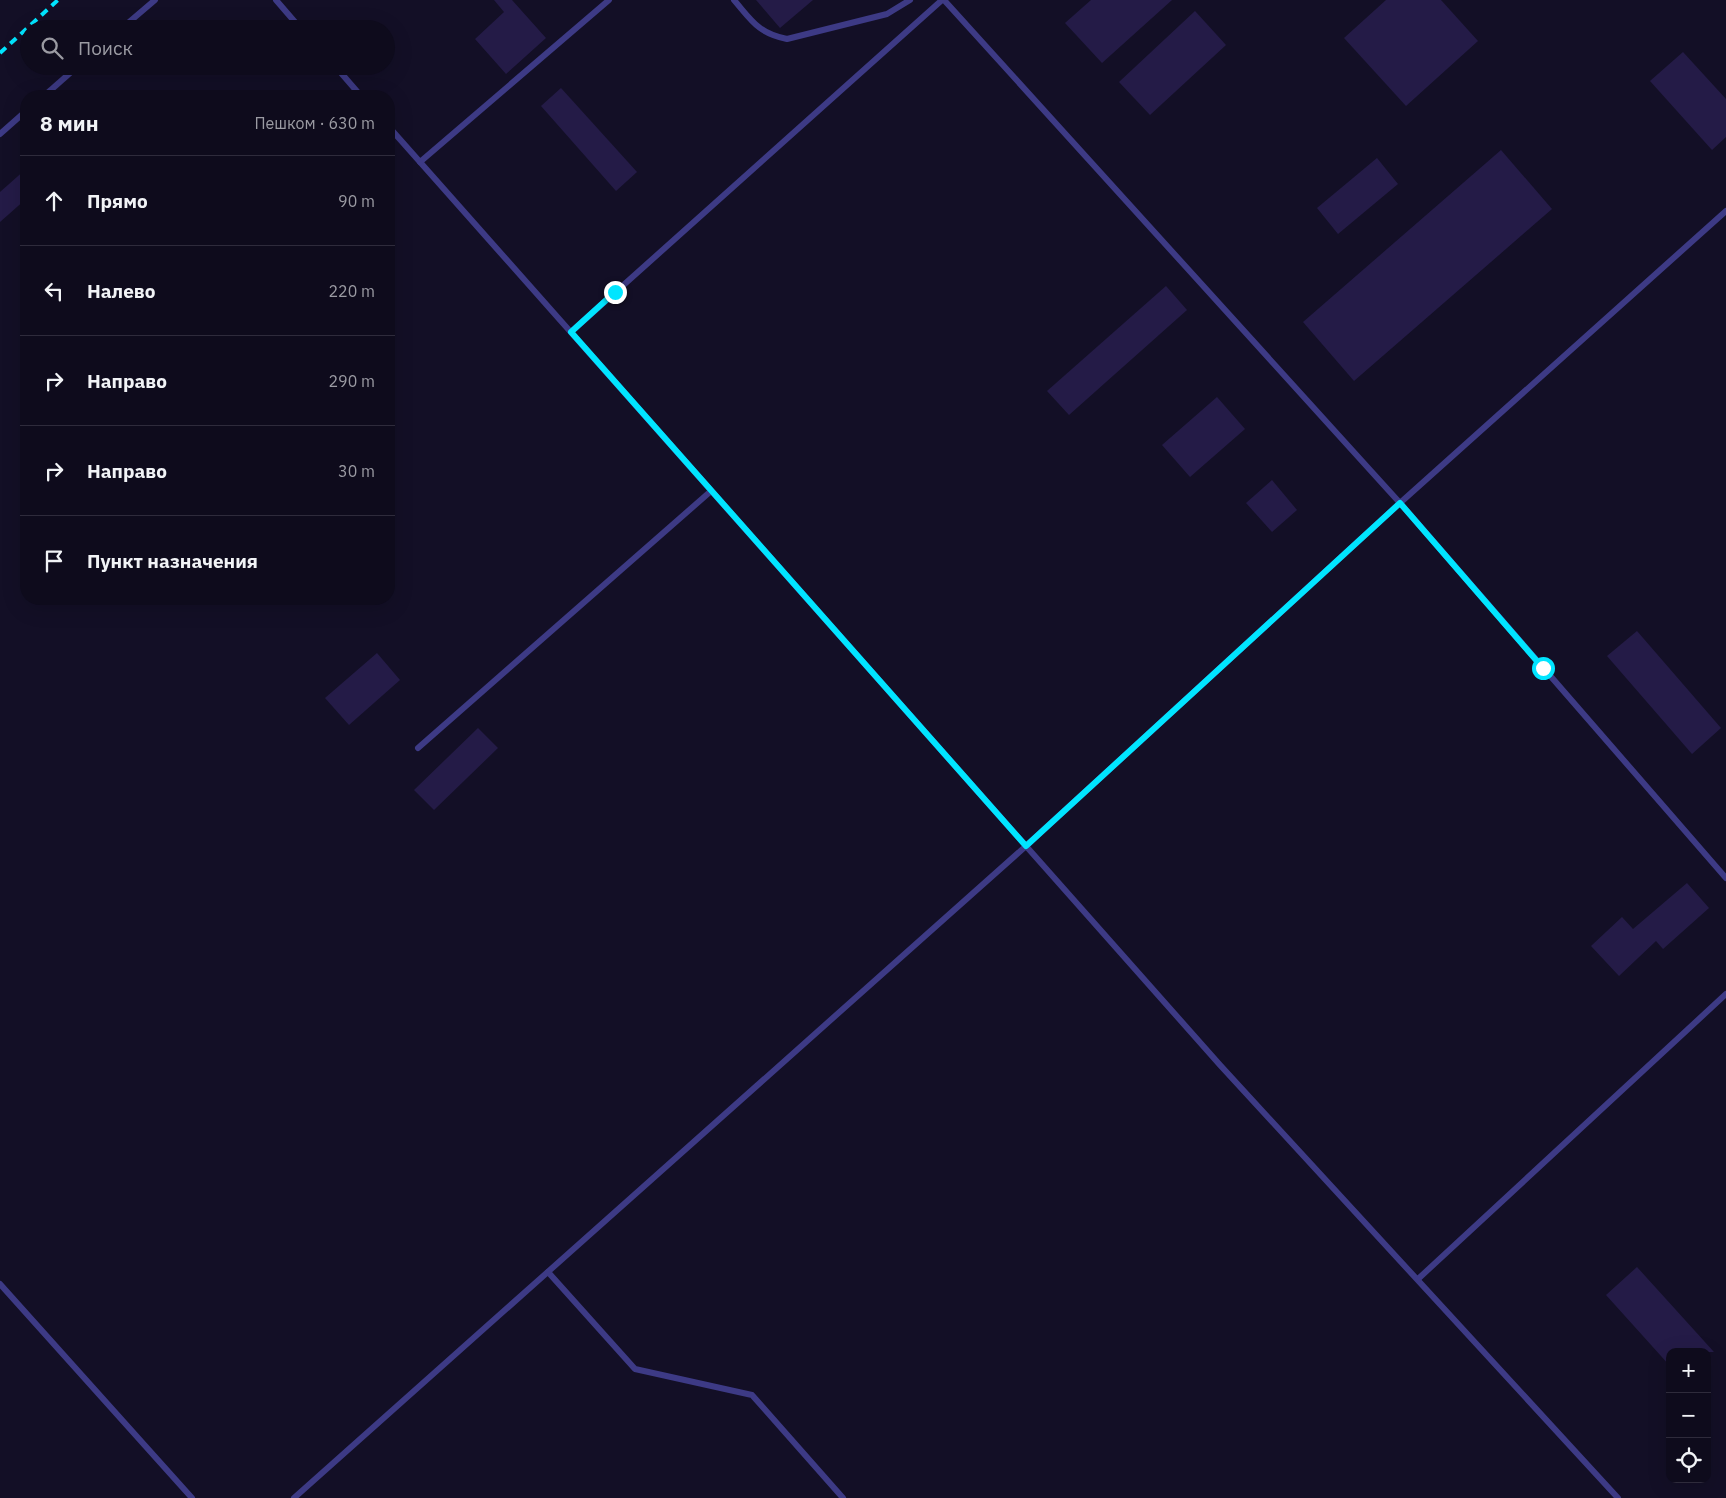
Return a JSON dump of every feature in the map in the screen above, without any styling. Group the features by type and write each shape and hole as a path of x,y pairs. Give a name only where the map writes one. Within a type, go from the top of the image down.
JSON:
{"lane":[{"path":"132,20 155,0"},
{"path":"276,0 294,20"},
{"path":"420,162 609,0"},
{"path":"734,0 756,27 772,36 788,39 887,14 910,0"},
{"path":"571,332 943,0 1400,503 1726,878"},
{"path":"51,90 68,75"},
{"path":"343,75 356,90"},
{"path":"0,134 20,116"},
{"path":"395,134 1220,1065 1618,1498"},
{"path":"294,1498 1026,846 1400,503 1726,211"},
{"path":"418,748 712,491"},
{"path":"1418,1279 1726,994"},
{"path":"548,1272 635,1369 752,1395 843,1498"},
{"path":"0,1284 192,1498"}],"building":[{"path":"494,0 512,0 546,38 506,74 475,39 504,12"},
{"path":"756,0 813,0 780,28"},
{"path":"1091,0 1172,0 1102,63 1065,23"},
{"path":"1386,0 1441,0 1478,41 1406,106 1344,38"},
{"path":"1195,11 1226,45 1150,115 1119,82"},
{"path":"1683,52 1726,99 1726,137 1712,150 1650,81"},
{"path":"561,88 637,172 616,191 541,106"},
{"path":"1501,150 1552,209 1354,381 1303,322"},
{"path":"1377,158 1398,184 1338,234 1317,208"},
{"path":"20,174 20,204 0,222 0,192"},
{"path":"1166,286 1187,310 1069,415 1047,391"},
{"path":"1217,397 1245,429 1190,477 1162,445"},
{"path":"1272,480 1297,510 1272,532 1246,503"},
{"path":"1637,631 1721,728 1692,754 1607,656"},
{"path":"377,653 400,680 349,725 325,698"},
{"path":"478,728 498,748 434,810 414,790"},
{"path":"1687,883 1709,908 1663,949 1656,941 1619,976 1591,946 1622,917 1633,929"},
{"path":"1637,1267 1710,1348 1666,1348 1666,1362 1606,1295"}],"railway":[{"path":"36,20 58,0"},
{"path":"0,53 20,35"}],"route":[{"path":"615,292 571,332 1026,846 1400,503 1543,668"}]}
